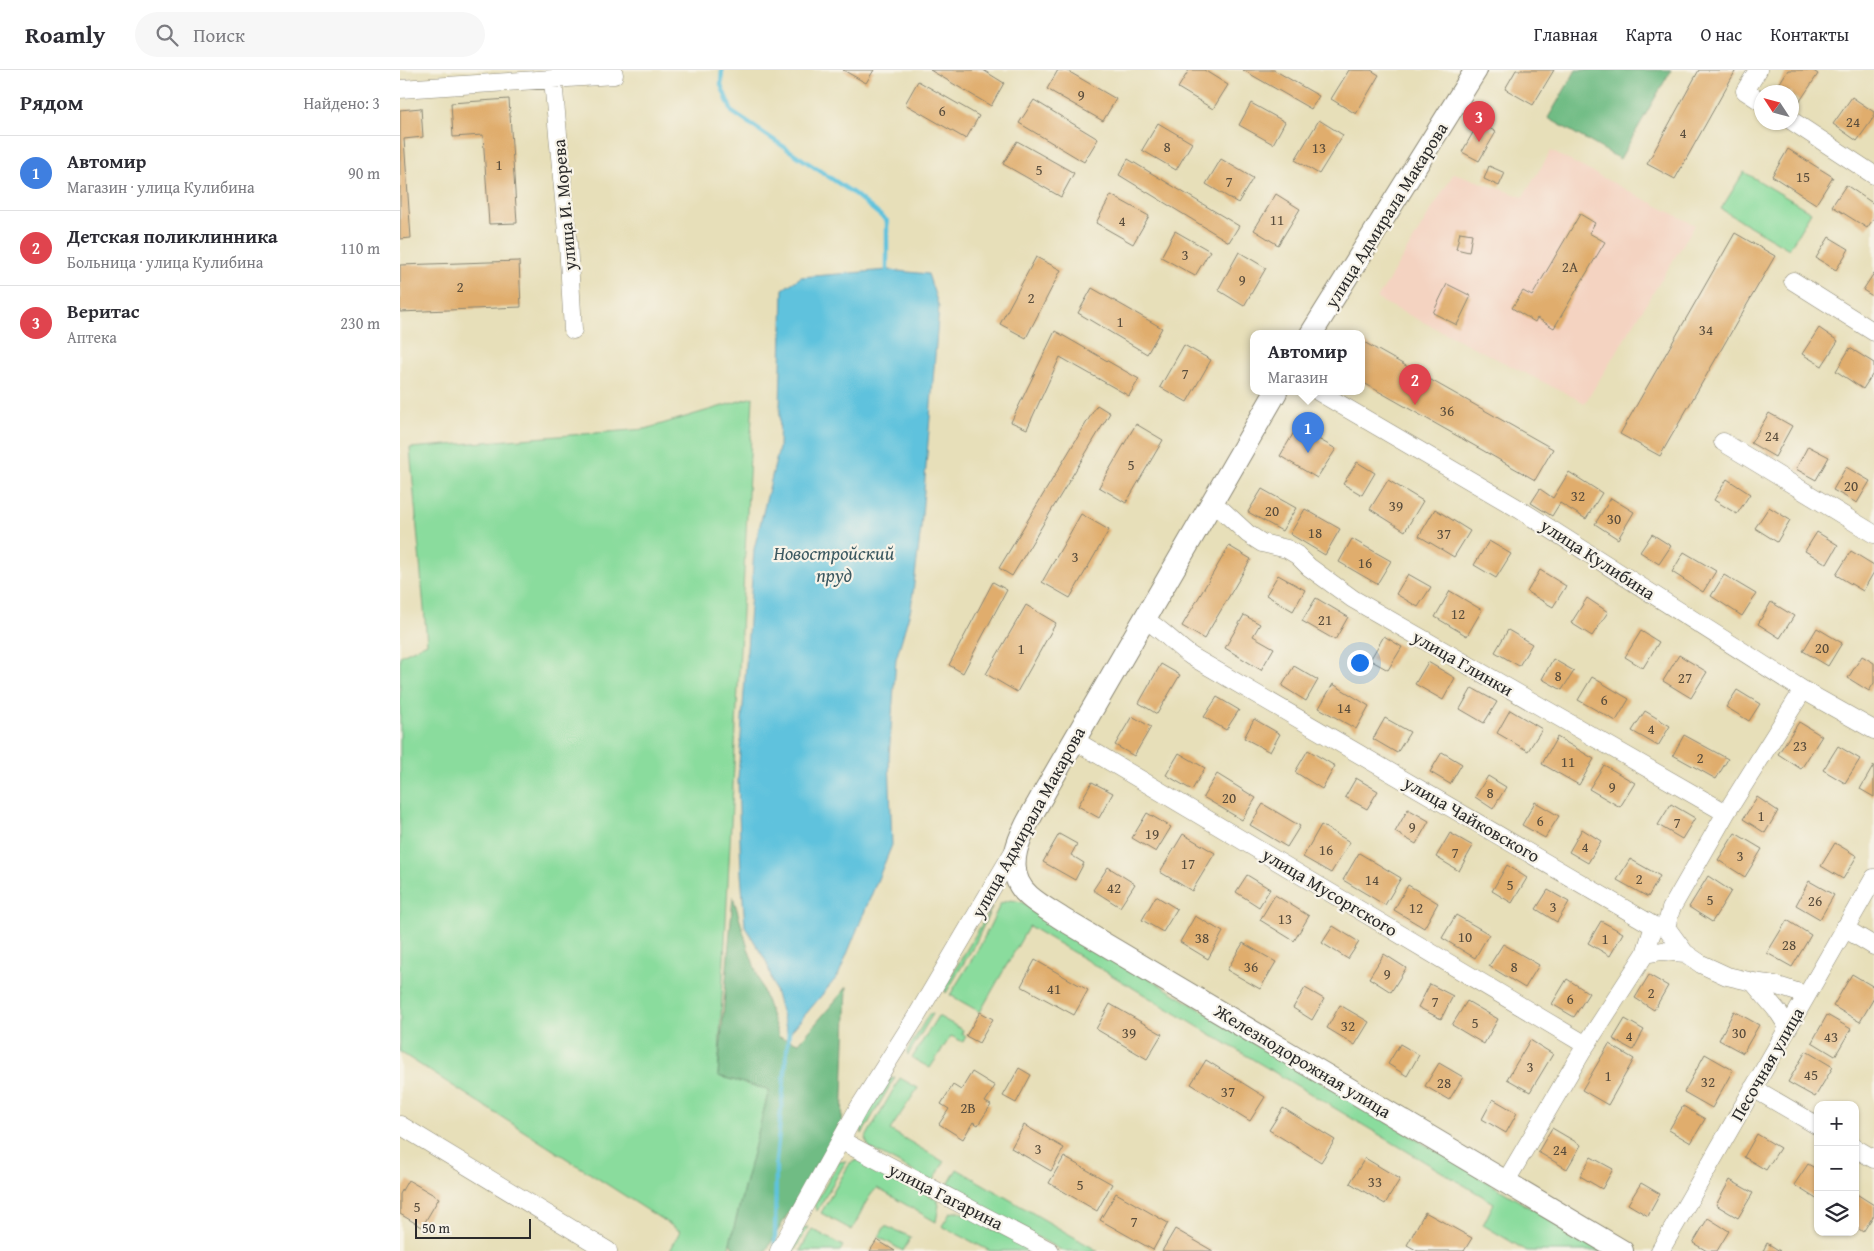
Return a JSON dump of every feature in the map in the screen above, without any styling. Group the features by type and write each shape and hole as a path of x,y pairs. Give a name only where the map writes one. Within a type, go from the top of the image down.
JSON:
{"street":[{"name":"улица Адмирала Макарова","path":"1314,330 1476,70"},
{"path":"1754,97 1745,91 1758,70"},
{"path":"400,89 553,80 614,72"},
{"name":"улица И. Морева","path":"553,80 568,243 573,330"},
{"path":"1799,126 1874,175"},
{"path":"1793,281 1874,332"},
{"name":"улица Адмирала Макарова","path":"779,1251 842,1141 858,1109 916,1017 1015,849 1074,740 1210,502 1274,395"},
{"name":"улица Кулибина","path":"1324,395 1519,509 1803,690 1874,730"},
{"path":"1723,442 1874,534"},
{"name":"улица Глинки","path":"1210,502 1224,510 1248,534 1262,543 1287,549 1297,555 1309,567 1353,599 1726,813"},
{"name":"улица Чайковского","path":"1144,619 1156,626 1173,644 1191,656 1660,926 1685,953 1701,964 1727,976 1775,985 1806,994"},
{"path":"1506,1181 1586,1045 1645,954 1726,813 1803,690"},
{"name":"улица Мусоргского","path":"1074,740 1586,1045"},
{"name":"Железнодорожная улица","path":"1015,849 1014,872 1027,894 1064,920 1622,1251"},
{"name":"Песочная улица","path":"1660,1251 1874,878"},
{"path":"1844,928 1874,946"},
{"path":"1645,954 1662,951 1685,953"},
{"path":"1753,982 1788,1027"},
{"path":"1753,1088 1814,1124"},
{"path":"400,1125 608,1251"},
{"name":"улица Гагарина","path":"842,1141 1050,1251"},
{"path":"1859,1151 1874,1160"}],"shaded area":[{"path":"1551,151 1695,225 1585,403 1377,299 1454,173 1523,197"}],"green space":[{"path":"1576,70 1671,70 1620,159 1548,118"},
{"path":"1744,172 1811,212 1789,249 1721,209"},
{"path":"753,397 718,1076 769,1090 728,1251 670,1251 680,1231 400,1052 400,656 427,643 410,448 645,429"},
{"path":"733,896 748,948 779,1037 799,1043 847,987 842,1122 766,1251 735,1251 730,1243 769,1090 718,1076"},
{"path":"1011,900 1022,902 1602,1251 1527,1251 1483,1225 1494,1203 1029,926 980,1012 950,995 980,946 1001,903"},
{"path":"992,907 975,944 946,993 944,988"},
{"path":"929,1014 933,1014 908,1055 907,1051"},
{"path":"938,1016 963,1030 962,1033 966,1036 963,1042 951,1036 930,1068 912,1058"},
{"path":"895,1077 862,1134 861,1122 866,1107 885,1082"},
{"path":"900,1078 918,1088 890,1130 944,1162 933,1182 870,1148 865,1139"},
{"path":"861,1159 937,1200 939,1205 936,1222 877,1188 866,1202 852,1230 821,1213 850,1163"},
{"path":"846,1161 817,1211 814,1206 839,1162"},
{"path":"957,1169 1098,1251 1063,1251 946,1188"},
{"path":"958,1211 1035,1251 990,1251 942,1226 950,1213"},
{"path":"885,1226 911,1237 903,1251 879,1237"},
{"path":"808,1227 794,1251 788,1251 802,1228"},
{"path":"812,1229 843,1246 840,1251 800,1251"}],"water":[{"name":"Новостройский пруд","path":"888,270 928,274 939,307 921,528 911,608 896,659 889,757 892,845 838,976 788,1035 767,963 745,926 738,779 754,549 779,448 783,289 801,277"}],"building":[{"path":"843,70 874,70 866,83"},
{"path":"930,70 983,70 1004,83 991,106"},
{"path":"1058,70 1066,70 1116,99 1103,121 1047,89"},
{"path":"1189,70 1204,70 1228,85 1213,109 1178,88"},
{"path":"1243,70 1274,70 1319,96 1311,109"},
{"path":"1349,70 1371,70 1379,75 1356,114 1331,99"},
{"path":"1516,70 1554,70 1533,105 1505,89"},
{"path":"1699,70 1736,70 1675,179 1647,164"},
{"path":"1788,70 1812,70 1818,74 1800,101 1799,85 1778,85"},
{"path":"918,81 979,116 966,139 905,104"},
{"path":"1852,97 1874,112 1874,117 1857,141 1833,124"},
{"path":"509,99 517,223 489,224 483,135 453,137 451,103"},
{"path":"1034,100 1098,139 1084,162 1019,123"},
{"path":"1251,103 1285,122 1273,144 1239,125"},
{"path":"421,108 423,137 404,139 411,238 400,239 400,110"},
{"path":"1319,120 1343,135 1319,174 1295,160"},
{"path":"1479,122 1496,132 1479,161 1462,152"},
{"path":"1158,123 1192,143 1176,170 1142,150"},
{"path":"1017,141 1074,173 1061,197 1003,164"},
{"path":"1788,149 1833,177 1816,204 1772,176"},
{"path":"1128,159 1239,226 1229,242 1119,175"},
{"path":"1221,159 1253,178 1238,203 1206,184"},
{"path":"1489,166 1505,173 1499,186 1484,179"},
{"path":"1846,185 1874,204 1874,218 1867,228 1832,206"},
{"path":"1276,194 1300,209 1278,245 1254,230"},
{"path":"1111,195 1149,216 1133,244 1096,223"},
{"path":"1580,214 1595,223 1589,233 1605,242 1554,328 1537,318 1535,322 1512,308 1523,291 1532,296"},
{"path":"1175,231 1210,251 1195,276 1161,257"},
{"path":"1460,232 1472,234 1469,252 1456,249"},
{"path":"1735,233 1775,256 1660,456 1620,434"},
{"path":"1829,237 1849,249 1836,270 1816,258"},
{"path":"1239,252 1266,268 1244,306 1218,290"},
{"path":"1036,257 1061,270 1026,338 1000,324"},
{"path":"519,261 521,307 400,312 400,265"},
{"path":"1874,273 1874,297 1863,290"},
{"path":"1447,284 1471,296 1457,325 1433,313"},
{"path":"1092,288 1162,328 1147,354 1078,313"},
{"path":"1819,328 1838,341 1822,366 1802,354"},
{"path":"1055,331 1139,379 1129,396 1060,357 1027,429 1011,422"},
{"path":"1365,343 1553,449 1535,480 1365,384"},
{"path":"1184,345 1211,360 1187,402 1160,387"},
{"path":"1850,348 1874,363 1874,372 1863,389 1836,371"},
{"path":"1097,405 1110,413 1012,576 999,568"},
{"path":"1769,413 1792,426 1775,457 1751,443"},
{"path":"1136,424 1163,440 1126,503 1099,487"},
{"path":"1297,427 1336,449 1317,478 1280,456"},
{"path":"1808,446 1829,457 1816,480 1796,469"},
{"path":"1357,462 1375,473 1362,495 1343,484"},
{"path":"1846,467 1870,481 1857,503 1833,490"},
{"path":"1569,472 1602,493 1586,519 1560,503 1552,516 1531,503 1540,489 1553,498"},
{"path":"1727,479 1750,494 1737,514 1714,500"},
{"path":"1388,480 1423,501 1405,531 1370,509"},
{"path":"1262,489 1296,508 1282,531 1248,512"},
{"path":"1611,498 1634,512 1618,539 1595,524"},
{"path":"1769,507 1790,520 1777,542 1755,528"},
{"path":"1305,509 1340,529 1325,555 1290,534"},
{"path":"1435,509 1470,531 1454,557 1419,536"},
{"path":"1081,514 1109,530 1070,598 1042,582"},
{"path":"1817,532 1838,545 1827,564 1805,551"},
{"path":"1652,534 1671,546 1659,564 1640,552"},
{"path":"1352,539 1391,561 1377,584 1339,562"},
{"path":"1489,541 1511,554 1496,578 1474,565"},
{"path":"1229,546 1251,559 1204,639 1182,626"},
{"path":"1851,551 1874,565 1874,572 1863,591 1836,575"},
{"path":"1684,552 1716,571 1703,592 1672,572"},
{"path":"1540,570 1566,586 1553,607 1527,592"},
{"path":"1408,574 1431,587 1418,607 1396,594"},
{"path":"1278,575 1305,590 1293,611 1266,595"},
{"path":"1724,575 1756,594 1742,616 1711,596"},
{"path":"993,582 1007,590 963,673 949,665"},
{"path":"1450,591 1482,610 1467,636 1435,617"},
{"path":"1316,598 1348,617 1335,640 1302,621"},
{"path":"1587,598 1608,612 1592,636 1571,623"},
{"path":"1771,602 1794,616 1780,638 1758,624"},
{"path":"1026,605 1056,623 1017,692 986,674"},
{"path":"1244,615 1260,624 1253,636 1274,648 1261,670 1225,648"},
{"path":"1817,628 1842,643 1828,666 1803,651"},
{"path":"1508,630 1532,644 1519,666 1495,652"},
{"path":"1641,631 1659,642 1643,668 1625,657"},
{"path":"1384,636 1402,647 1388,670 1370,660"},
{"path":"1679,655 1707,672 1691,698 1663,681"},
{"path":"1862,656 1874,663 1874,683 1869,691 1848,678"},
{"path":"1553,659 1574,671 1562,690 1542,679"},
{"path":"1428,662 1455,678 1443,700 1415,684"},
{"path":"1161,664 1180,675 1157,714 1139,703"},
{"path":"1294,666 1318,680 1306,701 1282,686"},
{"path":"1592,677 1629,699 1616,721 1578,700"},
{"path":"1333,684 1369,706 1356,729 1319,708"},
{"path":"1472,688 1497,702 1484,723 1460,709"},
{"path":"1737,690 1760,704 1749,721 1726,707"},
{"path":"1217,697 1239,710 1226,730 1204,717"},
{"path":"1510,710 1542,729 1528,751 1497,733"},
{"path":"1645,711 1670,726 1658,746 1632,731"},
{"path":"1132,716 1151,727 1134,756 1115,745"},
{"path":"1385,718 1410,732 1397,753 1373,739"},
{"path":"1254,719 1280,734 1270,752 1244,738"},
{"path":"1799,722 1822,736 1801,769 1778,754"},
{"path":"1684,735 1728,759 1716,779 1673,755"},
{"path":"1557,737 1594,759 1579,785 1542,764"},
{"path":"1838,746 1860,759 1845,783 1823,770"},
{"path":"1308,750 1335,766 1322,789 1295,772"},
{"path":"1442,752 1462,764 1450,784 1430,772"},
{"path":"1179,753 1205,768 1192,790 1166,775"},
{"path":"1604,765 1635,783 1620,807 1589,789"},
{"path":"1874,765 1874,797 1860,789"},
{"path":"1217,774 1256,798 1242,820 1203,797"},
{"path":"1488,776 1506,787 1493,809 1475,797"},
{"path":"1356,778 1378,791 1367,809 1345,797"},
{"path":"1092,782 1113,793 1099,818 1078,806"},
{"path":"1757,797 1778,811 1765,833 1743,819"},
{"path":"1535,802 1559,816 1545,838 1522,825"},
{"path":"1263,804 1300,826 1287,847 1250,825"},
{"path":"1671,804 1695,818 1682,839 1658,825"},
{"path":"1408,809 1429,821 1416,844 1395,832"},
{"path":"1147,813 1171,827 1156,852 1132,838"},
{"path":"1321,825 1350,842 1331,873 1303,857"},
{"path":"1582,829 1601,841 1588,863 1569,852"},
{"path":"1450,833 1473,846 1459,871 1436,857"},
{"path":"1735,833 1762,849 1745,877 1718,860"},
{"path":"1059,834 1077,844 1071,855 1084,863 1075,880 1043,862"},
{"path":"1183,834 1215,853 1192,891 1160,872"},
{"path":"1835,843 1857,856 1843,879 1821,866"},
{"path":"1359,853 1401,878 1385,905 1343,880"},
{"path":"1630,859 1660,876 1648,897 1617,880"},
{"path":"1507,865 1527,878 1512,903 1492,891"},
{"path":"1108,867 1135,884 1120,907 1093,890"},
{"path":"1247,875 1270,889 1259,907 1236,892"},
{"path":"1708,876 1731,891 1712,922 1689,907"},
{"path":"1809,881 1834,895 1820,919 1796,905"},
{"path":"1408,885 1438,903 1424,928 1394,910"},
{"path":"1548,890 1569,902 1557,922 1536,909"},
{"path":"1275,895 1309,916 1294,941 1260,920"},
{"path":"1156,896 1177,909 1163,932 1142,920"},
{"path":"1456,915 1489,934 1475,958 1442,938"},
{"path":"1195,916 1223,932 1208,959 1180,942"},
{"path":"1787,920 1811,935 1792,967 1767,953"},
{"path":"1601,921 1623,933 1610,956 1588,943"},
{"path":"1333,926 1359,942 1348,959 1322,943"},
{"path":"1243,943 1276,962 1260,989 1227,970"},
{"path":"1503,944 1539,965 1525,988 1489,966"},
{"path":"1384,954 1406,968 1391,992 1369,978"},
{"path":"1035,960 1088,990 1074,1015 1021,986"},
{"path":"1852,974 1874,987 1874,998 1860,1022 1833,1006"},
{"path":"1649,975 1668,986 1654,1010 1635,998"},
{"path":"1567,979 1589,993 1574,1017 1552,1004"},
{"path":"1430,984 1453,996 1441,1019 1418,1007"},
{"path":"1305,988 1324,999 1312,1020 1293,1008"},
{"path":"1467,1001 1498,1019 1484,1044 1452,1025"},
{"path":"1110,1004 1162,1034 1147,1059 1096,1029"},
{"path":"1340,1005 1369,1022 1355,1045 1327,1028"},
{"path":"1734,1011 1759,1025 1743,1053 1719,1040"},
{"path":"980,1012 993,1019 979,1043 966,1036"},
{"path":"1827,1015 1851,1029 1835,1056 1812,1042"},
{"path":"1625,1019 1644,1030 1633,1050 1613,1039"},
{"path":"1530,1040 1553,1054 1530,1092 1507,1079"},
{"path":"1400,1044 1419,1055 1407,1076 1388,1064"},
{"path":"1609,1044 1634,1059 1608,1105 1582,1090"},
{"path":"1806,1051 1833,1067 1815,1097 1788,1082"},
{"path":"1705,1054 1733,1070 1712,1108 1684,1092"},
{"path":"1206,1060 1265,1097 1250,1121 1191,1084"},
{"path":"1439,1063 1463,1077 1449,1100 1425,1086"},
{"path":"1019,1068 1031,1075 1016,1103 1003,1096"},
{"path":"972,1072 995,1086 985,1102 991,1105 978,1125 973,1122 963,1139 939,1124 949,1109 941,1104 953,1085 961,1090"},
{"path":"1493,1099 1517,1113 1506,1133 1482,1119"},
{"path":"1683,1106 1705,1119 1691,1143 1669,1130"},
{"path":"1283,1108 1335,1140 1321,1162 1269,1130"},
{"path":"1024,1125 1064,1148 1051,1171 1011,1148"},
{"path":"1552,1128 1581,1145 1567,1169 1538,1152"},
{"path":"1757,1134 1780,1148 1766,1170 1744,1157"},
{"path":"1064,1157 1112,1184 1097,1211 1049,1183"},
{"path":"1591,1157 1613,1169 1602,1189 1580,1176"},
{"path":"1365,1158 1400,1179 1385,1204 1350,1183"},
{"path":"1808,1164 1814,1168 1814,1198 1794,1185"},
{"path":"408,1180 439,1198 422,1227 400,1214 400,1194"},
{"path":"1730,1180 1753,1193 1738,1218 1716,1205"},
{"path":"1641,1183 1660,1194 1648,1216 1628,1204"},
{"path":"1116,1193 1168,1223 1153,1250 1100,1220"},
{"path":"1859,1196 1874,1205 1874,1215 1863,1232 1859,1229"},
{"path":"1425,1212 1472,1238 1464,1251 1418,1251 1407,1245"},
{"path":"1708,1218 1729,1231 1717,1251 1707,1251 1693,1243"},
{"path":"1175,1229 1213,1251 1162,1251"},
{"path":"877,1240 895,1251 870,1251"},
{"path":"1767,1243 1780,1251 1763,1251"}],"waterway":[{"path":"722,70 721,85 732,112 853,193 887,221 887,275"},
{"path":"775,1245 776,1161 789,1031"}],"place":[{"name":"Веритас","path":"1479,142"},
{"name":"Детская поликлинника","path":"1415,405"},
{"name":"Автомир","path":"1308,453"}]}
